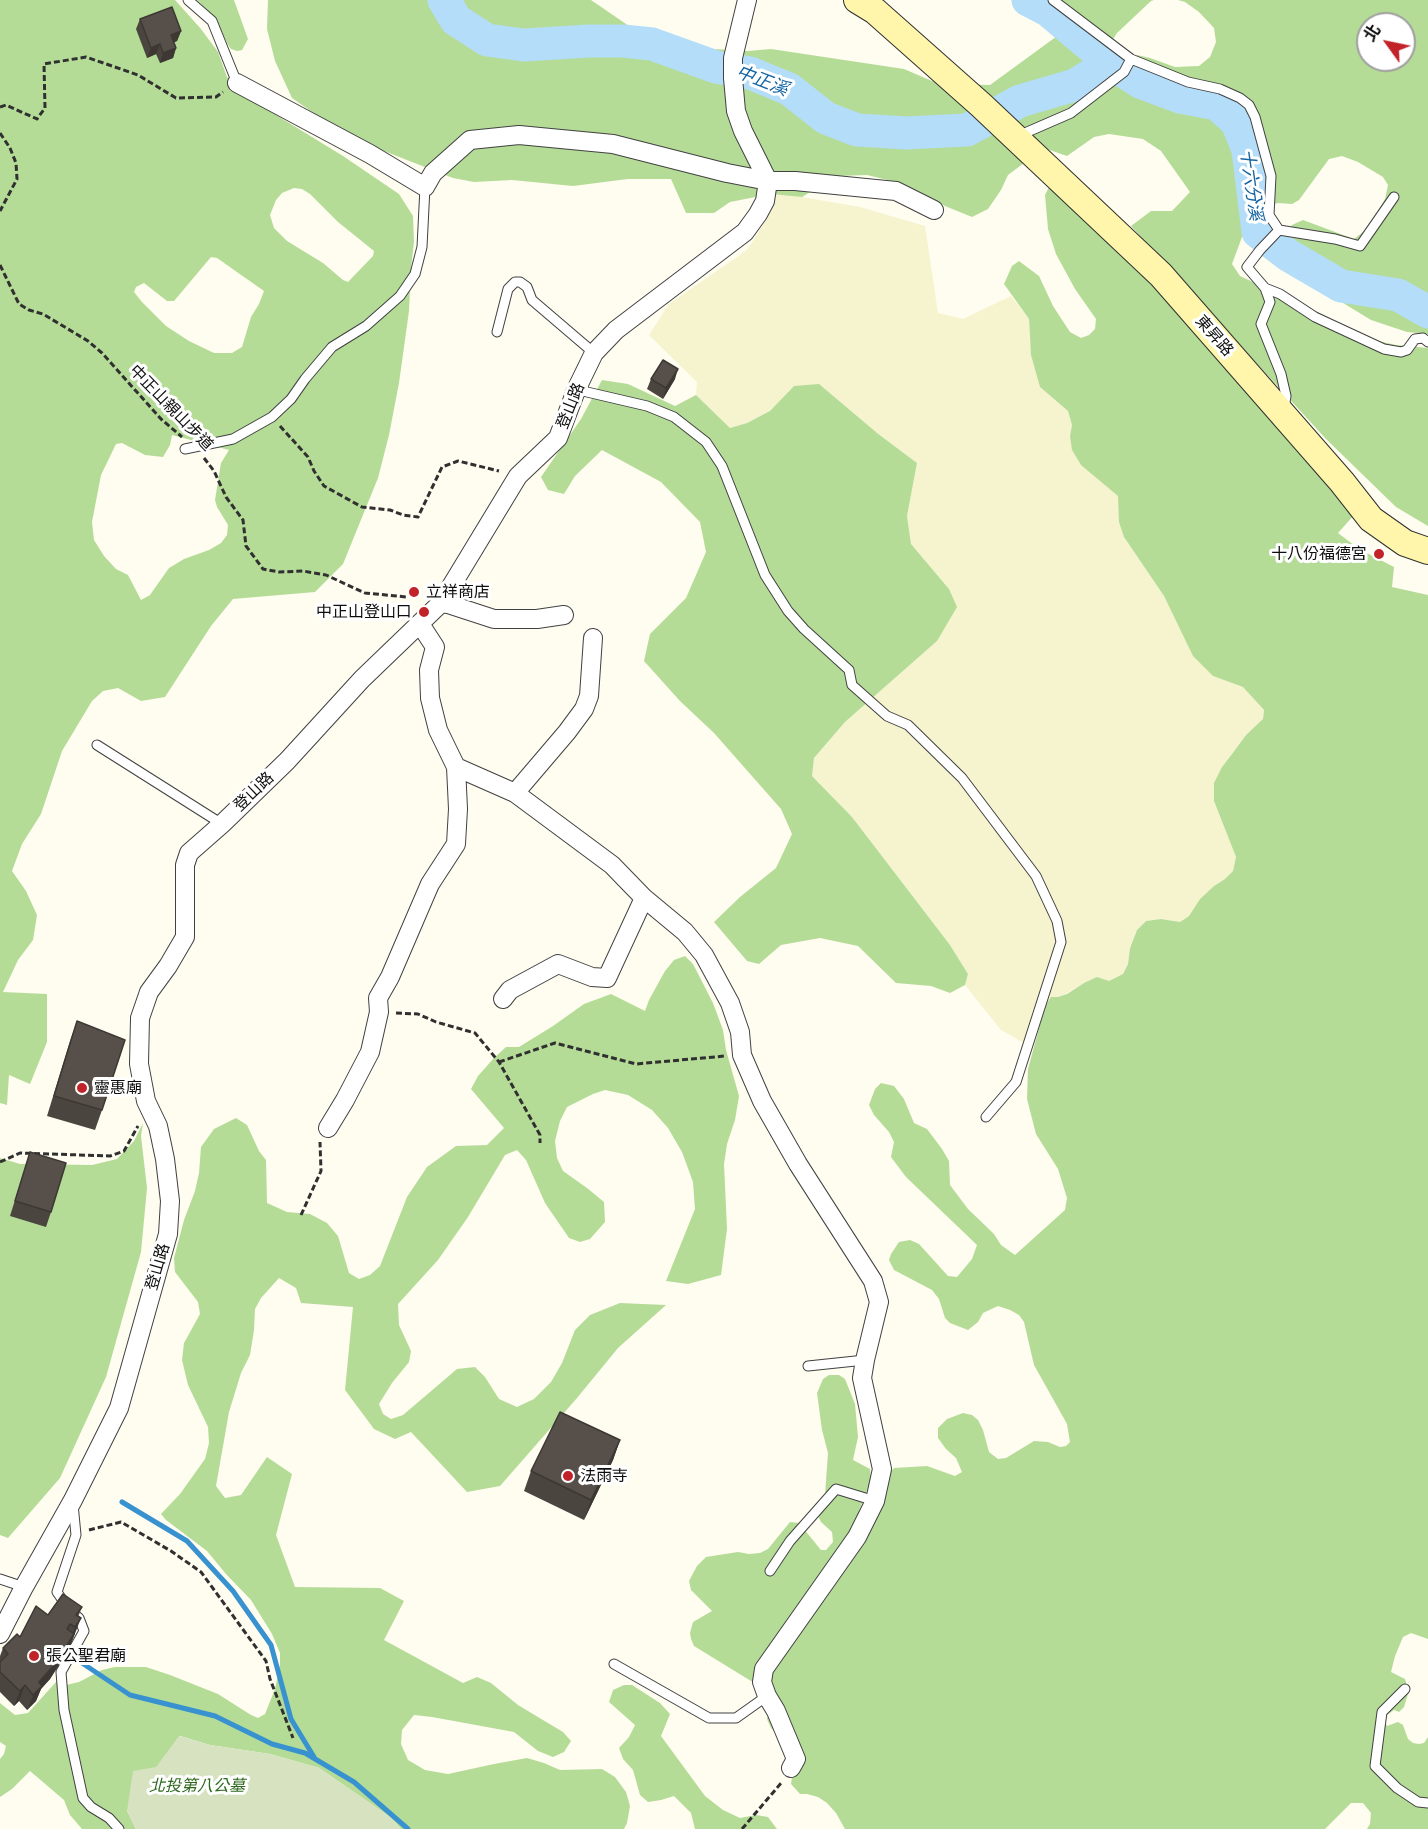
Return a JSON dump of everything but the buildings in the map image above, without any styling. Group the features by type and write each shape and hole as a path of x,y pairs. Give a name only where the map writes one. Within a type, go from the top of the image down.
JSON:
{"street":[{"path":"747,0 733,58 736,111 768,181"},
{"name":"東昇路","path":"857,0 875,11 1016,137 1161,275 1342,482 1371,519 1405,543 1428,551"},
{"path":"237,83 370,154 425,187 433,173 470,140 519,135 613,144 768,181 795,181 896,191 934,210"},
{"name":"登山路","path":"0,1634 73,1500 118,1408 168,1234 170,1201 165,1159 158,1126 146,1101 139,1064 140,1018 149,992 185,937 185,865 189,854 287,760 362,679 441,603 518,476 558,438 577,388 594,353 616,330 745,232 759,214 765,201 768,181"},
{"path":"441,603 494,619 537,619 564,615"},
{"path":"328,1128 370,1052 379,1012 378,998 390,977 430,884 456,844 458,809 456,767 438,730 430,698 429,670 435,647 420,624"},
{"path":"515,793 584,709 589,696 593,638"},
{"path":"456,767 515,793 612,866 644,898 685,932 704,955 730,1003 740,1032 742,1055 762,1101 798,1164 873,1281 879,1302 862,1378 882,1469 875,1501 857,1537 764,1669 762,1682 766,1696 776,1711 796,1759 792,1768"},
{"path":"503,999 510,990 558,964 592,977 607,978 644,898"}],"lane":[{"path":"188,0 212,21 237,83"},
{"path":"1053,0 1131,58 1178,79 1220,89 1249,105 1255,117 1271,176 1269,215 1279,230 1335,239 1360,246 1395,197"},
{"path":"1016,137 1071,113 1124,72 1131,58"},
{"path":"189,448 233,439 272,417 291,399 305,378 332,347 366,326 400,296 415,274 422,247 425,187"},
{"path":"1279,230 1247,267 1265,288 1270,302 1261,324 1281,374 1286,396 1283,414"},
{"path":"497,332 508,289 515,282 520,282 527,286 532,300 594,353"},
{"path":"1265,288 1280,294 1315,317 1384,349 1401,352 1407,350 1415,339 1423,338 1428,342"},
{"path":"577,388 647,406 674,417 706,442 722,466 765,575 788,611 804,629 849,670 852,685 887,716 908,725 962,778 1036,876 1057,921 1061,942 1016,1082 986,1117"},
{"path":"97,745 222,824"},
{"path":"808,1366 865,1360"},
{"path":"770,1571 790,1541 836,1488 875,1501"},
{"path":"73,1500 76,1535 57,1592 68,1608 79,1618 84,1631 61,1672 64,1710 83,1798 91,1808 109,1818 119,1829"},
{"path":"0,1579 24,1587"},
{"path":"614,1664 709,1718 736,1718 766,1696"},
{"path":"1405,1689 1382,1712 1375,1766 1397,1788 1418,1802 1428,1803"}],"path":[{"path":"0,107 6,105 38,118 45,108 44,64 86,57 138,75 176,98 216,97 237,83"},
{"path":"0,133 16,163 17,179 0,211"},
{"name":"中正山親山步道","path":"0,265 19,304 43,314 88,341 102,353 189,448 214,471 226,497 243,520 246,546 263,569 279,572 303,571 326,575 365,593 407,597"},
{"path":"272,417 308,457 324,486 362,507 390,510 418,517 442,467 458,461 518,476"},
{"path":"379,1012 418,1014 436,1022 476,1033 499,1062 540,1135 540,1143"},
{"path":"499,1062 555,1043 636,1064 742,1055"},
{"path":"0,1162 20,1153 110,1156 124,1151 136,1131 146,1101"},
{"path":"301,1215 321,1171 319,1145 328,1128"},
{"path":"76,1535 96,1527 121,1522 171,1551 201,1572 266,1662 270,1679 293,1738"},
{"path":"742,1829 768,1799"}],"shaded area":[{"path":"771,194 860,207 925,226 938,313 963,319 1011,296 1029,319 1030,341 1040,387 1068,411 1072,425 1070,436 1118,496 1124,537 1164,596 1177,622 1213,676 1243,687 1264,710 1263,719 1246,735 1222,767 1214,801 1236,857 1233,871 1200,899 1189,916 1180,922 1161,919 1146,921 1137,930 1123,974 1109,981 1084,983 1045,1006 1033,1048 1001,1030 965,985 968,974 950,945 852,817 812,776 814,758 845,722 937,641 949,589 911,544 907,516 917,463 877,433 794,386 770,411 747,423 730,428 696,395 697,382 649,335 669,304 747,250 767,219"}],"green space":[{"path":"0,0 175,0 218,52 227,77 240,93 343,156 399,194 413,216 414,242 409,311 399,383 378,478 343,564 315,592 233,599 211,626 165,697 141,701 118,688 103,691 92,701 62,751 41,814 22,844 12,871 26,891 37,915 33,940 18,960 3,992 47,994 47,1042 30,1084 9,1075 7,1105 0,1103","holes":["294,188 302,189 310,194 338,222 374,251 373,256 348,282 323,263 287,241 274,228 270,215 276,200 282,193","211,257 217,258 264,291 251,317 242,347 232,353 214,353 189,341 166,326 134,292 136,287 144,283 167,301 174,301","172,435 229,450 221,463 215,500 228,525 227,535 221,543 209,550 184,559 169,568 150,595 141,600 128,575 116,569 104,556 94,540 92,522 101,475 116,444 122,443 145,455 163,457 170,445"]},
{"path":"197,0 234,0 248,39 242,50 231,49 216,19"},
{"path":"268,0 591,0 629,26 697,48 748,51 771,49 904,69 939,84 990,85 1064,31 1036,0 1154,0 1117,33 1106,50 1129,66 1137,55 1175,67 1199,66 1210,57 1216,42 1214,28 1199,12 1178,0 1428,0 1428,334 1407,332 1371,320 1281,269 1273,260 1281,240 1292,225 1303,220 1354,239 1367,229 1385,199 1388,185 1383,177 1358,162 1342,156 1329,159 1299,200 1292,204 1278,203 1265,207 1242,237 1232,264 1240,276 1320,313 1369,339 1396,345 1428,348 1428,526 1396,507 1326,439 1131,226 1151,211 1172,211 1190,192 1161,151 1143,139 1109,134 1094,137 1067,156 1044,148 1008,175 988,209 972,217 900,183 867,175 836,176 802,197 771,194 730,202 714,213 686,213 671,179 628,179 573,186 512,180 474,182 453,178 366,144 328,123 292,98 275,61 267,29"},
{"path":"1050,185 1137,265 1354,515 1338,533 1359,549 1394,567 1392,587 1428,595 1428,1639 1411,1633 1403,1637 1391,1672 1405,1679 1409,1691 1404,1707 1399,1712 1394,1710 1387,1715 1385,1722 1387,1726 1398,1722 1403,1725 1408,1739 1413,1743 1424,1743 1428,1737 1428,1829 1367,1829 1371,1813 1363,1803 1351,1803 1325,1829 845,1829 827,1803 818,1797 800,1794 791,1784 793,1770 786,1744 771,1728 767,1719 769,1704 764,1689 694,1646 691,1639 693,1622 712,1611 691,1590 689,1581 697,1566 706,1557 738,1552 760,1553 768,1549 790,1522 799,1523 821,1550 826,1550 833,1542 832,1532 821,1522 817,1514 825,1495 828,1453 817,1393 823,1379 829,1375 839,1375 845,1379 855,1404 858,1437 853,1460 870,1469 871,1480 852,1529 894,1468 927,1466 955,1476 962,1472 956,1458 938,1438 938,1428 947,1419 963,1413 972,1415 978,1420 983,1430 989,1452 998,1459 1006,1458 1034,1441 1048,1442 1060,1447 1070,1442 1067,1424 1034,1365 1024,1322 1019,1315 998,1306 983,1313 978,1322 968,1330 950,1323 945,1318 939,1299 932,1290 894,1270 889,1260 899,1242 910,1240 919,1244 948,1276 957,1277 972,1259 977,1245 906,1177 891,1157 894,1142 889,1132 874,1115 869,1105 875,1089 881,1083 894,1086 904,1099 914,1123 927,1129 949,1161 950,1185 968,1209 994,1234 1001,1245 1015,1255 1065,1210 1067,1198 1058,1169 1036,1134 1027,1099 1028,1069 1045,1006 1051,997 1067,994 1097,977 1109,981 1123,974 1137,930 1146,921 1161,919 1180,922 1189,916 1200,899 1233,871 1236,857 1214,801 1214,783 1222,767 1246,735 1263,719 1264,710 1243,687 1213,676 1193,656 1164,596 1124,537 1119,522 1118,496 1081,465 1072,450 1070,436 1072,425 1068,411 1040,387 1031,355 1029,319 1004,284 1012,266 1019,261 1039,276 1053,306 1070,332 1081,338 1089,335 1095,329 1096,319 1075,289 1056,254 1048,229 1045,195"},
{"path":"602,380 628,384 675,406 696,395 730,428 747,423 770,411 794,386 819,384 917,463 907,516 911,544 949,589 957,607 937,641 845,722 814,758 812,776 852,817 950,945 968,974 965,985 950,993 931,986 896,983 858,946 820,938 781,945 759,964 747,961 714,922 776,868 792,834 781,809 714,733 680,701 644,661 650,634 686,598 706,552 700,522 661,482 602,450 575,476 564,494 548,490 541,477 581,419"},
{"path":"685,956 693,964 713,1003 723,1030 739,1096 724,1164 727,1229 721,1275 688,1284 666,1281 695,1209 693,1182 682,1152 668,1128 652,1110 628,1095 605,1090 593,1094 567,1107 560,1121 555,1141 557,1158 563,1171 604,1202 605,1222 590,1239 580,1242 569,1238 545,1203 526,1160 517,1150 505,1155 468,1217 438,1260 398,1304 399,1325 411,1351 409,1362 379,1404 383,1414 391,1419 403,1415 457,1369 475,1367 485,1377 499,1399 517,1407 534,1399 551,1382 562,1363 575,1330 590,1315 620,1303 666,1305 618,1348 500,1486 467,1492 411,1432 395,1439 374,1429 345,1390 353,1307 301,1303 296,1288 279,1278 261,1298 255,1309 250,1355 241,1373 229,1412 216,1486 225,1498 241,1495 267,1457 292,1474 276,1535 295,1587 380,1588 404,1601 384,1640 463,1683 477,1677 491,1683 518,1705 563,1732 571,1741 564,1752 553,1757 538,1751 514,1732 414,1715 402,1730 401,1744 408,1760 425,1770 448,1774 527,1758 560,1770 602,1769 615,1777 626,1792 630,1806 624,1829 401,1829 390,1817 319,1768 270,1754 210,1745 180,1736 127,1811 136,1829 82,1829 70,1815 64,1800 30,1771 12,1789 0,1797 0,1759 6,1746 0,1742 0,1703 15,1715 28,1713 56,1682 66,1685 79,1682 102,1670 115,1667 146,1667 170,1675 218,1694 258,1718 265,1714 275,1689 280,1653 272,1634 251,1600 207,1551 161,1514 180,1494 205,1459 209,1443 208,1427 188,1385 182,1360 184,1343 200,1314 198,1302 175,1272 174,1258 184,1220 195,1191 201,1147 214,1129 236,1118 247,1125 259,1151 266,1160 267,1203 287,1212 310,1214 327,1223 338,1236 349,1273 359,1279 370,1275 380,1266 407,1197 427,1167 456,1146 487,1145 504,1128 471,1089 478,1076 494,1058 506,1047 519,1047 584,1004 611,994 645,1011 665,971 674,960"},
{"path":"143,1123 141,1136 147,1188 141,1252 106,1377 60,1478 8,1538 0,1535 0,1158 20,1164 92,1165 117,1159 134,1141"},
{"path":"624,1685 632,1685 660,1703 670,1714 661,1736 705,1796 723,1810 740,1818 756,1815 768,1817 777,1829 695,1829 691,1813 674,1796 648,1802 640,1795 633,1770 623,1759 619,1748 629,1737 635,1725 609,1702 613,1690"},
{"name":"北投第八公墓","path":"179,1736 210,1745 270,1754 319,1768 390,1817 401,1829 136,1829 127,1811 133,1771 156,1767"}],"waterway":[{"name":"中正溪","path":"444,0 456,20 487,40 524,45 589,41 652,44 716,67 750,73 789,89 826,118 857,130 906,133 967,130 1020,101 1075,85 1111,63"},
{"name":"十六分溪","path":"1028,0 1049,11 1111,63 1140,82 1180,97 1217,104 1237,122 1248,150 1258,232 1288,255 1341,286 1398,295 1428,312"},
{"path":"122,1502 187,1541 233,1591 271,1645 291,1719 314,1757"},
{"path":"76,1659 130,1695 215,1716 272,1744 305,1753 354,1782 408,1829"}],"place":[{"name":"十八份福德宮","path":"1379,554"},
{"name":"立祥商店","path":"414,592"},
{"name":"中正山登山口","path":"424,612"},
{"name":"靈惠廟","path":"82,1088"},
{"name":"法雨寺","path":"568,1476"},
{"name":"張公聖君廟","path":"34,1656"}]}
